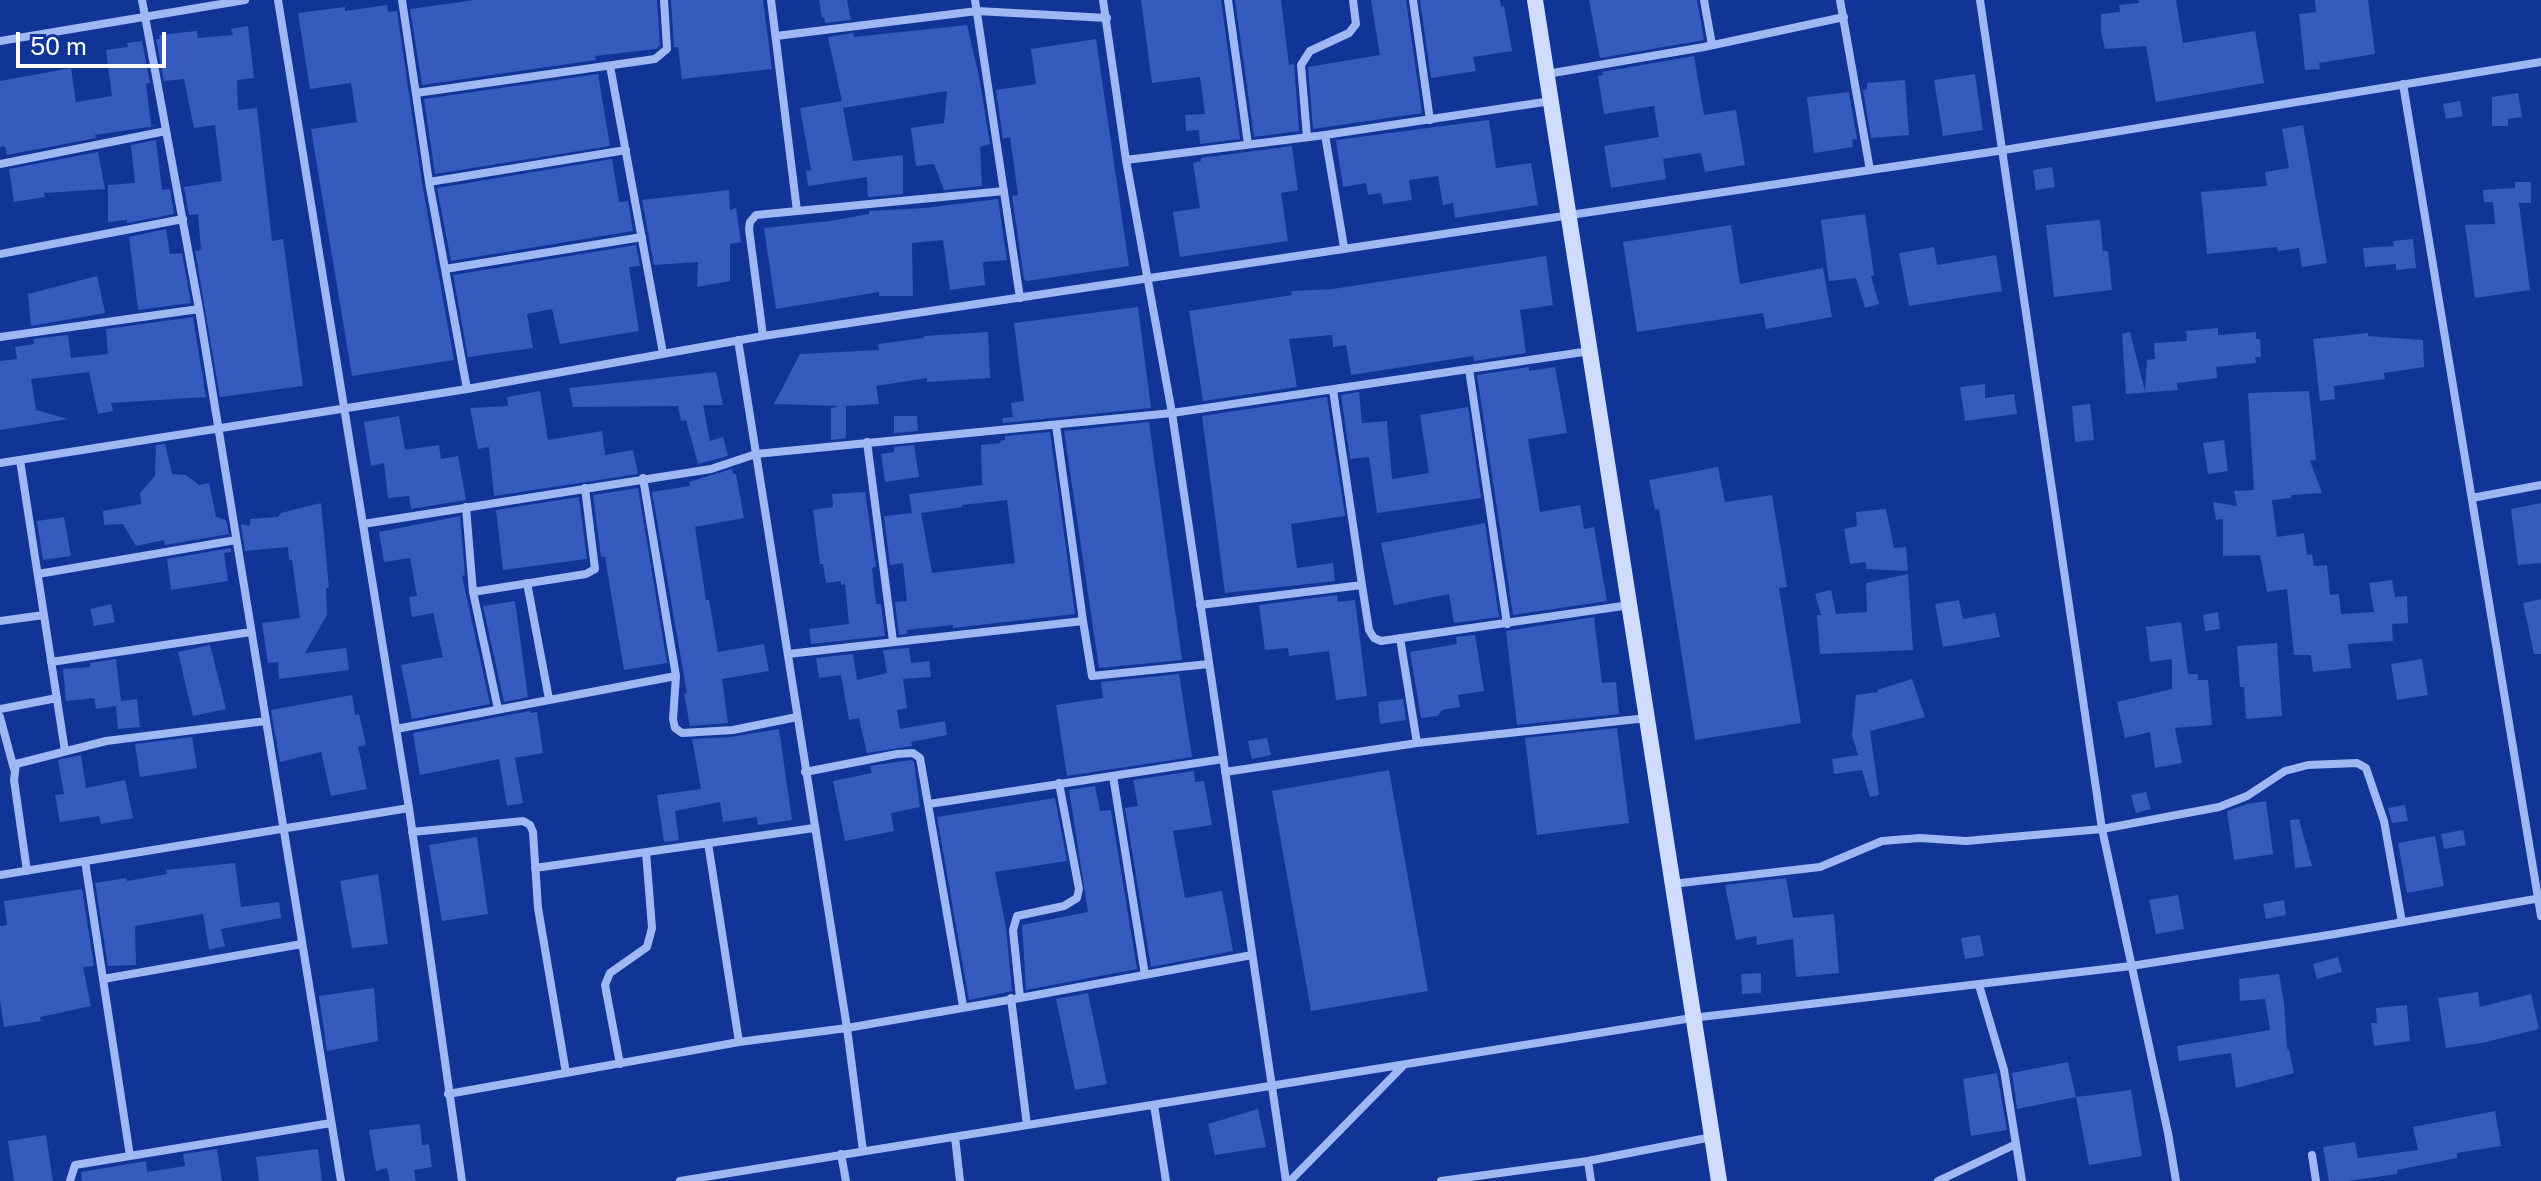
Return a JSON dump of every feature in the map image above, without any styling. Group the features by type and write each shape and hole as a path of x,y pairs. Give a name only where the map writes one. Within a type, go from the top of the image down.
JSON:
{"street":[{"path":"142,0 199,309 341,1181"},
{"path":"0,41 245,0"},
{"path":"278,0 409,808 462,1181"},
{"path":"402,0 429,182 467,389"},
{"path":"416,93 655,59 667,49 664,0"},
{"path":"771,0 797,211"},
{"path":"975,0 1020,298"},
{"path":"1103,0 1126,160 1172,413 1271,1086 1288,1181"},
{"path":"1228,0 1248,144"},
{"path":"1307,137 1301,65 1310,51 1349,33 1356,24 1353,0"},
{"path":"1413,0 1430,120"},
{"path":"1535,0 1719,1181"},
{"path":"1704,0 1712,45"},
{"path":"1840,0 1870,170"},
{"path":"1980,0 2102,829 2176,1181"},
{"path":"776,36 977,11 1107,18"},
{"path":"1547,74 1712,45 1844,17"},
{"path":"0,463 467,389 763,336 2004,150 2541,62"},
{"path":"610,66 663,353"},
{"path":"2403,84 2541,916"},
{"path":"1126,160 1325,135 1551,101"},
{"path":"0,164 166,131"},
{"path":"1325,135 1344,247"},
{"path":"429,182 626,150"},
{"path":"763,336 750,222 756,215 1004,191"},
{"path":"0,254 183,219"},
{"path":"445,269 642,237"},
{"path":"0,337 199,309"},
{"path":"738,340 847,1028 863,1151"},
{"path":"363,524 711,469 756,454 1172,413 1590,351"},
{"path":"1469,369 1507,624"},
{"path":"1333,390 1369,630 1374,638 1381,641 1630,605"},
{"path":"1056,425 1092,676 1209,664"},
{"path":"867,442 893,641"},
{"path":"20,460 65,751"},
{"path":"643,478 676,676 675,728 682,733 733,730 797,717"},
{"path":"2472,498 2541,485"},
{"path":"473,592 586,574 595,569 585,488"},
{"path":"466,507 473,592 498,709"},
{"path":"38,574 236,540"},
{"path":"527,583 549,699"},
{"path":"1200,605 1362,585"},
{"path":"0,621 44,615"},
{"path":"788,654 1083,621"},
{"path":"51,662 251,632"},
{"path":"1400,638 1417,743"},
{"path":"396,729 676,676"},
{"path":"0,709 57,698"},
{"path":"0,717 14,769 27,871"},
{"path":"1225,772 1417,743 1647,718"},
{"path":"14,769 16,764 106,741 266,721"},
{"path":"805,772 913,753 920,758 963,1006"},
{"path":"929,804 1223,759"},
{"path":"1672,884 1820,867 1882,841 1920,838 1966,841 2102,829 2219,807 2247,796 2285,771 2308,765 2357,763 2366,768 2384,821 2402,922"},
{"path":"1113,776 1145,975"},
{"path":"1027,1125 1015,998 1013,930 1017,916 1064,906 1077,898 1079,889 1059,783"},
{"path":"0,875 409,808"},
{"path":"412,832 527,822 533,832 538,908 566,1073"},
{"path":"535,868 814,828"},
{"path":"708,843 739,1042"},
{"path":"620,1064 605,985 610,973 647,947 652,928 646,852"},
{"path":"85,861 130,1156"},
{"path":"680,1181 1692,1018 2131,966 2540,898"},
{"path":"103,979 302,944"},
{"path":"448,1094 739,1042 847,1028 1252,955"},
{"path":"1979,985 2004,1070 2022,1181"},
{"path":"1288,1181 1402,1066"},
{"path":"1154,1105 1166,1181"},
{"path":"70,1181 75,1165 331,1123"},
{"path":"955,1137 960,1181"},
{"path":"1441,1181 1588,1161 1712,1137"},
{"path":"1938,1181 2016,1144"},
{"path":"841,1154 846,1181"},
{"path":"2312,1155 2316,1181"},
{"path":"1588,1161 1591,1181"}],"building":[{"path":"475,0 657,0 660,46 595,56 596,60 422,85 410,9"},
{"path":"671,0 763,0 772,69 682,79 678,47 674,47"},
{"path":"819,0 847,0 851,20 825,23"},
{"path":"1141,0 1221,0 1240,139 1200,144 1199,130 1186,131 1185,115 1205,114 1200,77 1152,83"},
{"path":"1235,0 1281,0 1289,65 1294,64 1299,131 1254,137"},
{"path":"1371,0 1406,0 1422,113 1313,129 1308,67 1380,55"},
{"path":"1420,0 1500,0 1501,7 1504,6 1512,51 1473,57 1476,71 1431,78"},
{"path":"1589,0 1697,0 1704,40 1600,58"},
{"path":"2138,0 2176,0 2183,43 2255,31 2264,83 2156,102 2146,46 2105,49 2101,33 2101,14 2120,12 2119,5 2139,3"},
{"path":"2315,0 2368,0 2375,54 2319,63 2320,69 2305,70 2299,14 2316,12"},
{"path":"387,5 388,12 397,11 422,183 454,360 352,376 311,129 357,122 351,83 310,89 298,13"},
{"path":"967,25 990,144 980,147 982,186 944,190 934,164 916,166 911,128 944,123 947,91 843,108 853,161 903,155 903,194 868,197 867,177 808,186 806,171 811,170 800,108 842,101 828,37"},
{"path":"248,26 254,78 237,80 238,110 257,108 272,241 283,239 303,386 220,397 195,251 201,250 198,214 189,215 184,187 222,181 215,125 194,128 184,79 164,81 156,39 160,39 159,35 197,31 198,38 233,35 231,29"},
{"path":"1096,39 1129,266 1027,281 1024,279 1012,196 1018,195 1010,137 1003,139 996,90 1036,84 1031,49"},
{"path":"142,41 150,83 146,84 151,125 155,126 95,135 96,138 7,155 5,146 0,147 0,81 71,68 76,102 112,96 106,50 128,47 127,43"},
{"path":"1694,56 1704,115 1736,110 1745,165 1705,172 1701,153 1663,159 1666,179 1611,188 1604,146 1659,137 1654,106 1604,114 1598,76 1603,75 1602,72"},
{"path":"598,74 610,146 435,174 424,99"},
{"path":"1975,74 1983,130 1943,136 1934,80"},
{"path":"1905,80 1909,135 1871,138 1863,90 1867,89 1867,83"},
{"path":"1849,92 1857,139 1852,139 1853,147 1814,153 1807,97"},
{"path":"2518,93 2522,117 2508,119 2508,126 2492,126 2492,97"},
{"path":"2460,101 2463,116 2446,119 2443,104"},
{"path":"1489,120 1496,168 1531,163 1538,205 1455,218 1453,203 1443,205 1438,176 1409,180 1412,200 1383,204 1381,193 1368,195 1366,183 1343,187 1336,140"},
{"path":"2303,125 2327,263 2302,267 2299,248 2278,251 2277,247 2207,254 2201,192 2267,186 2265,172 2289,168 2282,129"},
{"path":"156,140 162,190 170,189 174,214 127,223 127,220 108,222 108,185 135,183 131,145"},
{"path":"1292,146 1298,190 1281,193 1288,241 1180,257 1173,212 1200,208 1193,163 1201,161 1201,158"},
{"path":"98,152 105,189 44,193 45,197 14,202 9,169"},
{"path":"612,159 619,202 628,201 633,231 451,261 437,188"},
{"path":"2052,167 2055,187 2036,190 2033,170"},
{"path":"2515,182 2531,182 2531,203 2519,203 2530,290 2475,298 2465,225 2495,224 2493,202 2484,202 2483,190 2515,188"},
{"path":"729,190 730,210 736,208 741,242 730,244 730,281 697,287 698,262 654,265 642,200"},
{"path":"998,199 1007,260 983,262 985,285 950,290 943,240 912,243 913,296 879,296 879,292 776,309 764,228 830,221 869,214 869,211"},
{"path":"1865,214 1874,275 1871,276 1879,304 1865,308 1856,278 1829,281 1821,220"},
{"path":"2100,220 2103,251 2108,251 2112,290 2054,297 2046,225"},
{"path":"1731,225 1740,284 1823,268 1832,317 1766,329 1763,313 1637,332 1623,242"},
{"path":"166,229 170,254 182,253 191,303 138,310 129,237"},
{"path":"2413,239 2416,268 2396,270 2396,264 2365,267 2363,248 2394,246 2393,241"},
{"path":"636,245 640,266 629,267 639,331 560,344 552,309 527,314 533,348 468,357 453,275"},
{"path":"1934,247 1937,265 1996,255 2002,291 1909,306 1899,253"},
{"path":"1546,256 1553,305 1520,310 1526,353 1474,361 1473,356 1351,375 1346,345 1333,347 1332,335 1289,339 1297,387 1203,401 1189,311 1292,295 1291,291 1333,289"},
{"path":"97,276 105,313 31,326 28,294"},
{"path":"1138,307 1151,408 1003,423 1002,418 1013,417 1011,403 1024,401 1014,323"},
{"path":"193,317 206,397 111,403 113,411 98,414 89,372 31,379 36,410 68,419 0,430 0,361 17,359 15,347 34,344 33,339 68,335 71,358 108,354 106,329"},
{"path":"2218,328 2218,335 2256,332 2256,339 2260,339 2261,357 2255,357 2256,363 2216,367 2217,378 2177,383 2178,390 2126,394 2122,334 2130,332 2145,391 2147,360 2155,359 2154,343 2187,341 2186,331"},
{"path":"988,332 990,378 927,382 927,378 876,386 879,404 846,406 846,438 831,440 831,408 839,406 774,404 800,354 879,350 878,344 924,336"},
{"path":"2368,333 2368,336 2423,340 2424,367 2384,373 2385,379 2334,386 2335,399 2320,401 2313,339"},
{"path":"1529,367 1529,371 1555,367 1567,433 1528,439 1540,512 1580,505 1584,529 1594,527 1607,601 1513,615 1477,375"},
{"path":"716,372 723,405 703,405 710,441 723,437 728,456 698,464 686,420 681,421 678,406 573,407 569,388"},
{"path":"1985,384 1985,398 2014,394 2017,414 1965,421 1960,387"},
{"path":"540,391 548,440 602,431 605,455 633,450 638,474 494,496 489,447 478,449 470,408 508,406 507,397"},
{"path":"2309,391 2316,460 2310,461 2322,493 2272,500 2277,537 2304,533 2307,555 2312,554 2314,566 2327,565 2330,595 2339,594 2341,614 2374,612 2369,583 2392,580 2395,597 2407,596 2408,623 2392,624 2393,641 2348,644 2351,668 2313,672 2311,655 2294,655 2287,589 2267,592 2260,555 2223,556 2223,519 2216,520 2213,502 2237,506 2234,491 2254,490 2248,393"},
{"path":"1359,392 1362,423 1387,421 1392,479 1429,473 1420,415 1468,407 1481,498 1377,513 1369,457 1350,459 1341,395"},
{"path":"1327,397 1345,516 1291,524 1297,568 1333,563 1335,581 1225,593 1202,416"},
{"path":"2090,404 2094,440 2075,442 2072,406"},
{"path":"399,416 405,450 439,445 441,459 458,456 466,500 411,509 409,496 388,498 384,463 371,466 364,422"},
{"path":"894,416 917,416 918,431 894,433"},
{"path":"1149,422 1182,660 1099,668 1064,431"},
{"path":"1050,432 1075,614 907,630 907,634 899,635 895,602 907,601 903,563 890,565 884,516 912,513 909,494 982,485 981,445 1001,443 1005,436","holes":["1007,500 1015,563 932,573 921,513"]},
{"path":"2224,440 2228,471 2208,474 2203,443"},
{"path":"165,444 172,474 186,475 199,485 209,483 216,517 226,520 229,534 165,545 164,540 136,546 123,524 104,525 103,511 141,504 140,493 155,476 156,445"},
{"path":"914,445 919,477 885,482 881,454 894,452 894,447"},
{"path":"1718,467 1725,502 1772,495 1787,587 1779,588 1801,723 1695,740 1659,509 1655,510 1649,480"},
{"path":"732,469 736,474 744,518 695,527 706,600 709,600 718,652 764,644 769,671 722,679 728,723 690,726 652,492 690,486 689,482"},
{"path":"638,488 667,663 624,670 605,557 601,557 593,495"},
{"path":"865,492 876,567 872,568 876,604 881,604 885,636 811,644 809,629 849,624 845,584 841,585 841,581 826,583 823,564 820,564 813,510 833,507 832,494"},
{"path":"579,497 587,559 503,570 496,510"},
{"path":"321,503 329,588 326,588 327,615 305,653 346,648 349,670 279,679 278,662 268,663 262,623 300,618 292,560 289,560 288,547 245,551 241,524 250,526 250,519 278,517 281,513"},
{"path":"2541,503 2541,563 2518,565 2511,509"},
{"path":"1886,509 1894,548 1906,547 1908,571 1866,569 1866,562 1850,564 1844,529 1857,526 1856,512"},
{"path":"460,516 465,575 462,576 490,704 412,719 401,665 443,657 433,613 412,617 409,597 417,596 410,558 384,562 379,532"},
{"path":"64,517 71,556 43,560 37,521"},
{"path":"1485,523 1499,617 1454,623 1449,594 1394,605 1381,543"},
{"path":"231,548 231,552 224,553 228,581 171,590 167,559"},
{"path":"1908,574 1913,650 1820,654 1817,615 1821,615 1815,594 1831,590 1836,614 1867,612 1866,583"},
{"path":"1337,595 1338,602 1355,600 1367,696 1336,700 1329,651 1289,656 1288,648 1265,650 1259,605"},
{"path":"2541,599 2541,654 2534,654 2523,603"},
{"path":"1959,600 1963,619 1995,613 2000,637 1943,647 1935,604"},
{"path":"515,601 528,697 504,702 483,606"},
{"path":"111,604 115,622 94,626 90,609"},
{"path":"2218,612 2220,629 2205,631 2203,615"},
{"path":"1594,617 1602,683 1616,682 1619,714 1517,725 1506,631"},
{"path":"2181,622 2188,674 2198,674 2198,680 2208,680 2212,725 2175,728 2182,763 2155,768 2150,732 2125,738 2117,702 2172,689 2172,659 2150,662 2146,627"},
{"path":"1475,635 1484,691 1458,695 1460,707 1442,710 1438,716 1421,718 1410,652 1457,644 1456,637"},
{"path":"2277,643 2282,716 2246,719 2237,646"},
{"path":"210,645 226,709 193,716 178,652"},
{"path":"909,648 911,663 929,661 931,677 903,679 907,708 897,710 900,729 945,721 947,735 911,742 912,746 867,753 859,718 849,720 841,675 819,678 816,658 853,654 857,680 887,673 883,650"},
{"path":"116,659 121,701 137,699 140,727 118,729 116,706 96,709 94,698 66,701 63,669 90,667 90,663"},
{"path":"2422,659 2428,695 2397,700 2391,664"},
{"path":"1179,674 1192,757 1067,776 1056,705 1103,698 1101,682"},
{"path":"1912,679 1925,717 1870,731 1879,795 1870,797 1862,770 1834,774 1832,759 1858,755 1852,735 1856,695 1878,692"},
{"path":"352,695 355,715 359,714 366,745 358,747 367,789 331,796 321,752 280,762 271,710"},
{"path":"1403,699 1406,720 1380,724 1378,702"},
{"path":"537,712 543,753 515,758 523,803 507,806 499,759 420,775 413,733"},
{"path":"1617,728 1629,823 1537,835 1525,738"},
{"path":"779,729 792,820 758,825 757,817 723,822 720,802 675,811 679,840 664,842 657,795 701,789 692,739 731,737"},
{"path":"192,737 197,768 140,777 135,744"},
{"path":"1267,738 1271,755 1252,759 1248,741"},
{"path":"81,755 86,788 125,780 133,818 101,824 99,816 60,822 55,795 64,794 58,760"},
{"path":"914,762 920,807 891,813 894,831 845,841 833,781 872,773 870,766"},
{"path":"1389,770 1428,991 1311,1011 1272,791"},
{"path":"1194,771 1195,782 1204,781 1212,825 1173,831 1185,898 1222,891 1233,951 1151,967 1125,808 1138,806 1133,780"},
{"path":"1095,786 1100,811 1111,810 1137,969 1026,990 1022,925 1088,912 1069,790"},
{"path":"2146,792 2151,809 2136,813 2131,795"},
{"path":"1055,798 1067,861 995,872 1006,928 1012,991 969,1000 937,817"},
{"path":"2266,801 2273,854 2234,860 2227,811"},
{"path":"2405,805 2408,821 2392,823 2388,808"},
{"path":"2299,819 2312,866 2295,868 2290,820"},
{"path":"2463,830 2466,845 2444,849 2441,834"},
{"path":"2435,836 2444,886 2407,893 2398,843"},
{"path":"477,837 488,914 442,921 429,845"},
{"path":"235,863 241,907 279,902 281,918 221,929 225,946 209,950 203,914 135,926 136,965 108,966 95,883 167,874 166,870"},
{"path":"378,874 388,944 352,948 340,881"},
{"path":"1786,878 1793,918 1834,914 1839,973 1796,977 1793,939 1757,945 1756,936 1736,940 1725,885"},
{"path":"82,889 94,966 83,967 91,1006 40,1017 41,1021 4,1027 0,1001 0,926 7,925 4,901"},
{"path":"2178,895 2184,929 2156,934 2149,900"},
{"path":"2284,900 2286,915 2266,919 2263,904"},
{"path":"1980,935 1984,956 1965,959 1961,938"},
{"path":"2338,957 2342,972 2317,979 2313,964"},
{"path":"1761,973 1761,993 1742,994 1741,974"},
{"path":"2279,974 2287,1049 2294,1073 2236,1088 2231,1053 2179,1061 2177,1046 2270,1030 2265,999 2240,1001 2239,979"},
{"path":"374,988 378,1041 327,1051 319,996"},
{"path":"2478,992 2480,1007 2531,994 2539,1029 2446,1048 2438,998"},
{"path":"1088,993 1107,1084 1075,1090 1056,999"},
{"path":"2407,1005 2410,1041 2374,1046 2371,1023 2377,1023 2376,1008"},
{"path":"2068,1062 2076,1097 2017,1109 2012,1073"},
{"path":"1997,1073 2007,1130 1971,1136 1963,1079"},
{"path":"2131,1090 2142,1156 2089,1165 2076,1097"},
{"path":"1258,1109 1266,1147 1215,1155 1208,1124"},
{"path":"2495,1111 2501,1146 2457,1153 2457,1158 2397,1170 2397,1174 2329,1181 2323,1147 2355,1142 2358,1158 2418,1150 2413,1127"},
{"path":"420,1124 422,1145 429,1144 432,1167 414,1170 416,1181 390,1181 387,1168 376,1171 369,1130"},
{"path":"46,1135 53,1181 14,1181 8,1141"},
{"path":"217,1149 222,1181 82,1181 81,1172 146,1161 147,1172 185,1166 183,1154"},
{"path":"318,1149 322,1181 259,1181 256,1157"}]}
